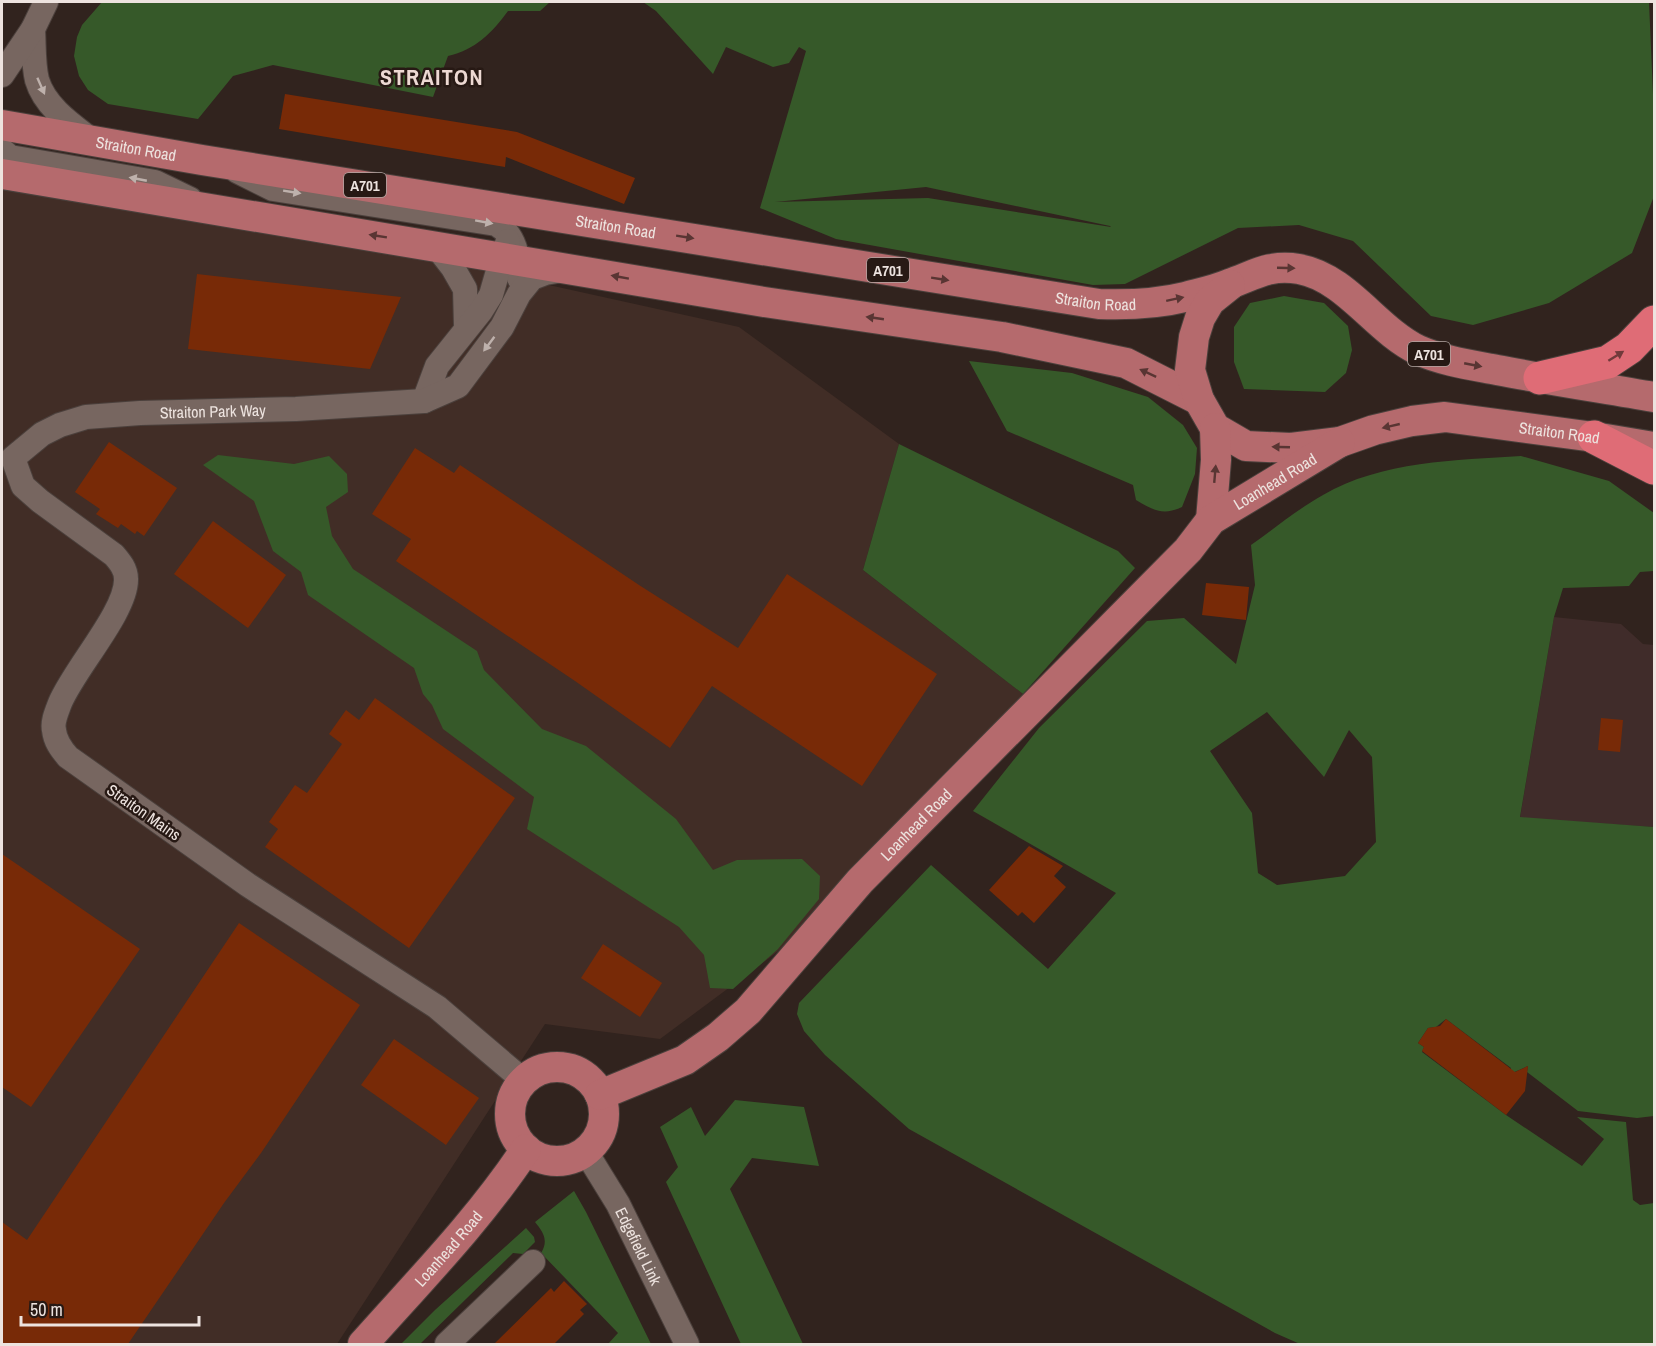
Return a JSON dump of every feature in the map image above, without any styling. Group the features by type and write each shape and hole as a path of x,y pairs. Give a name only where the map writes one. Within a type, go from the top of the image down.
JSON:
{"highway":[{"path":"1540,378 1608,362 1629,348 1654,322"},
{"path":"1594,437 1654,468"}],"main road":[{"name":"Straiton Road","path":"2,125 93,142 1100,304 1156,303 1230,284"},
{"path":"2,174 436,246 510,251 571,268 764,302 1002,336 1126,363 1199,400"},
{"name":"Straiton Road","path":"1654,397 1449,360 1419,350 1389,332 1345,293 1320,275 1297,269 1272,268 1245,276 1230,284 1210,301 1200,318 1194,337 1190,370 1199,400 1215,428 1246,446 1291,448 1340,442 1374,430 1412,421 1445,417 1654,447"},
{"name":"Loanhead Road","path":"1211,520 1216,460 1215,428"},
{"name":"Loanhead Road","path":"600,1095 685,1060 718,1037 748,1011 860,881 1188,550 1211,520 1340,442"},
{"path":"550,1068 566,1068 580,1073 592,1082 600,1095 604,1110 603,1126 596,1140 586,1152 572,1159 556,1161 540,1158 526,1149 518,1140 510,1116 516,1092 524,1081 536,1072 550,1068"},
{"name":"Loanhead Road","path":"363,1344 469,1225 526,1149"}],"street":[{"path":"2,75 33,29 46,2"},
{"path":"33,29 37,78 41,90 61,116 93,142"},
{"path":"2,150 10,158 155,182 211,209"},
{"path":"219,162 273,189 496,224 505,229 519,294"},
{"path":"424,401 437,366 491,295 510,251 516,227 524,221 545,214"},
{"path":"436,246 465,289 466,327"},
{"name":"Straiton Park Way","path":"13,458 42,434 60,425 86,417 140,412 296,409 424,401 458,386 502,327 519,294 532,278 571,268"},
{"name":"Straiton Mains","path":"13,458 23,486 114,555 123,566 126,577 125,592 109,624 65,690 58,708 53,727 57,744 68,758 248,885 437,1007 524,1081"},
{"name":"Edgefield Link","path":"586,1152 618,1204 687,1344"},
{"path":"447,1344 533,1262"}],"shaded area":[{"path":"2,190 449,263 739,327 899,444 863,570 1023,694 792,941 660,1039 545,1024 337,1344 2,1344"},
{"path":"1554,617 1621,624 1643,644 1654,645 1654,827 1520,818"}],"green space":[{"path":"102,2 550,2 540,11 508,11 482,40 467,50 448,56 433,97 273,65 233,76 198,119 108,104 88,90 79,76 74,56 77,37 82,25"},
{"path":"643,2 1649,2 1654,117 1654,196 1632,253 1549,303 1473,325 1431,316 1353,241 1299,225 1238,228 1125,284 1093,285 836,239 760,208 806,51 799,47 789,63 773,67 726,47 713,74 656,11","holes":["926,187 1110,226 928,198 775,202"]},
{"path":"1284,296 1324,303 1348,326 1352,350 1346,373 1325,392 1244,389 1234,362 1234,327 1250,303"},
{"path":"969,361 1072,373 1148,397 1183,425 1197,448 1195,474 1182,507 1169,511 1153,509 1136,500 1133,485 1007,431"},
{"path":"899,444 1118,551 1135,568 1023,694 863,570"},
{"path":"218,455 294,464 329,456 347,474 348,492 326,507 332,536 353,569 477,651 484,670 542,729 586,746 676,819 713,870 737,860 802,859 820,876 819,899 778,949 733,989 710,988 704,955 679,927 527,829 534,797 443,729 432,705 423,694 414,668 308,595 301,572 273,551 254,501 203,465"},
{"path":"1521,456 1609,481 1654,513 1654,571 1640,572 1629,586 1563,588 1554,617 1520,817 1654,827 1654,1116 1637,1118 1578,1111 1527,1072 1528,1066 1510,1074 1511,1068 1446,1019 1436,1027 1428,1028 1418,1043 1424,1047 1422,1052 1506,1115 1582,1166 1604,1139 1577,1117 1626,1122 1633,1200 1640,1205 1654,1203 1654,1344 1300,1344 1275,1333 909,1129 825,1055 804,1031 797,1014 799,1003 931,865 1048,969 1116,893 973,811 1039,728 1147,621 1184,618 1236,664 1255,585 1251,545 1296,512 1323,495 1369,475 1420,464","holes":["1267,712 1324,777 1349,730 1372,757 1376,842 1345,876 1277,885 1258,873 1252,813 1210,751"]},
{"path":"735,1100 804,1107 819,1166 752,1158 730,1189 803,1344 741,1344 666,1182 678,1167 660,1127 691,1107 705,1136"},
{"path":"574,1191 651,1344 608,1344 618,1333 541,1253 545,1240 535,1222"},
{"path":"526,1228 534,1237 535,1242 523,1254 513,1253 420,1344 401,1344 435,1310"}],"building":[{"path":"285,94 517,132 635,178 624,204 506,157 505,167 279,129"},
{"path":"197,274 401,297 370,369 188,349"},
{"path":"109,442 177,488 144,536 137,531 135,534 121,524 118,528 96,514 100,509 75,492"},
{"path":"415,448 454,473 460,465 639,585 738,648 787,574 937,674 862,786 712,686 670,748 396,561 411,539 372,514"},
{"path":"213,521 286,575 248,628 174,574"},
{"path":"1206,583 1249,587 1246,620 1202,615"},
{"path":"375,698 515,798 409,948 265,847 278,829 269,822 295,785 307,793 342,744 329,734 346,710 359,720"},
{"path":"1601,718 1623,720 1620,752 1598,750"},
{"path":"1029,846 1063,866 1054,876 1066,887 1034,923 1022,912 1018,916 989,890"},
{"path":"2,854 140,949 31,1107 2,1087"},
{"path":"239,923 360,1005 261,1153 128,1344 2,1344 2,1222 27,1240"},
{"path":"603,944 662,983 640,1017 581,978"},
{"path":"1446,1019 1515,1072 1528,1066 1525,1091 1506,1115 1422,1051 1424,1047 1418,1043 1428,1028 1440,1026"},
{"path":"394,1039 479,1098 446,1145 361,1085"},
{"path":"564,1281 587,1304 580,1310 584,1314 554,1344 494,1344 551,1288 554,1292"}],"district":[{"name":"STRAITON","path":"432,77"}]}
